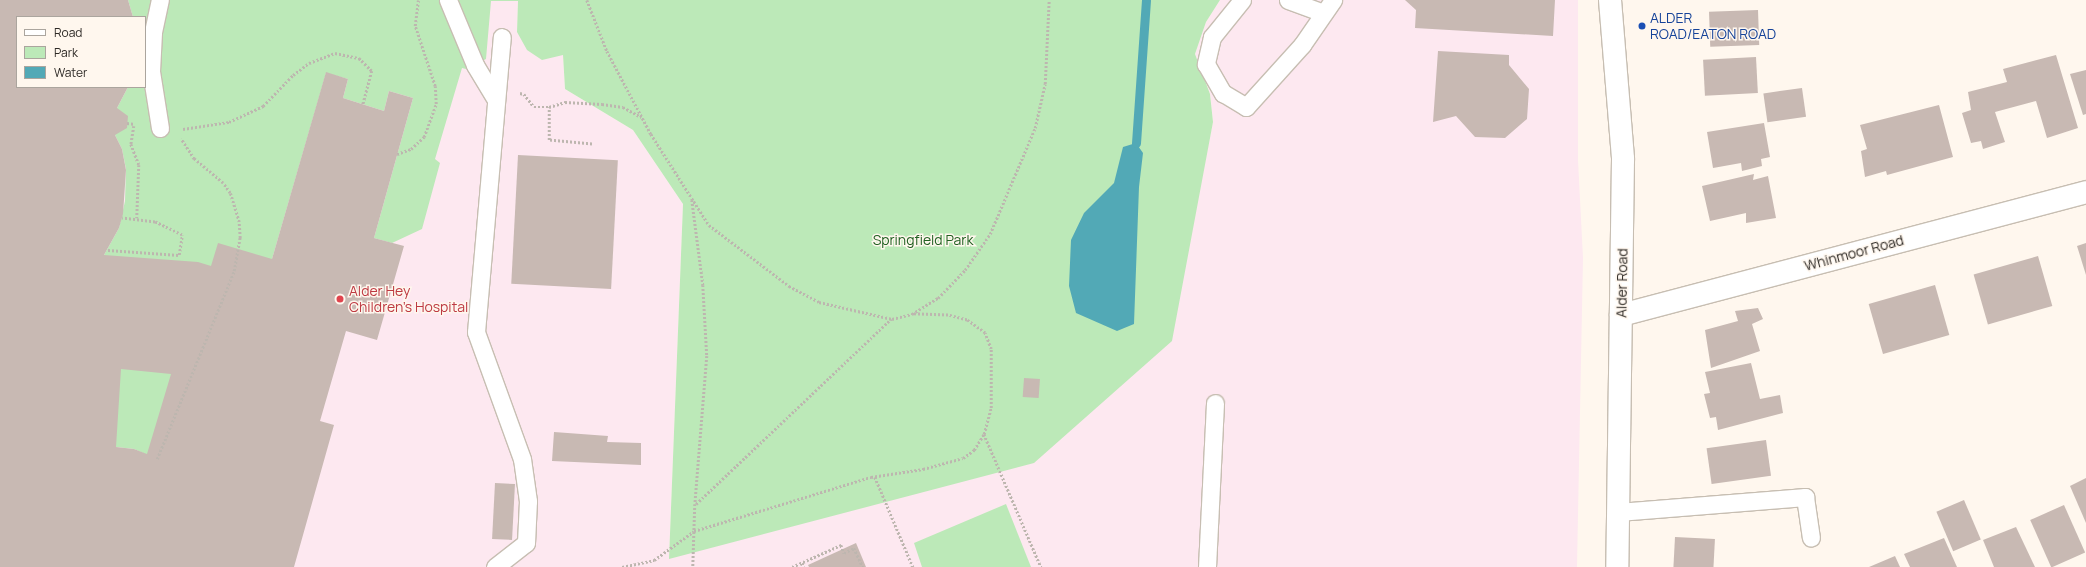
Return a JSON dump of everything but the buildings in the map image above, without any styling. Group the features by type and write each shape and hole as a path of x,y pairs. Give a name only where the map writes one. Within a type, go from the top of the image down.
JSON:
{"street":[{"name":"Alder Road","path":"1610,0 1623,159 1617,567"},
{"name":"Whinmoor Road","path":"1621,315 2086,192"}],"lane":[{"path":"160,0 153,32 151,71 167,128"},
{"path":"448,0 475,65 496,93"},
{"path":"1242,0 1212,37 1206,64 1223,93 1246,107 1302,45 1328,7 1288,0"},
{"path":"496,567 526,543 528,501 522,459 476,332 502,37"},
{"path":"1207,567 1215,403"},
{"path":"1618,512 1806,497 1811,538"}],"path":[{"path":"397,154 411,149 424,138 436,104 435,86 415,26 418,0"},
{"path":"588,0 608,51 642,117 692,200 709,225 789,286 819,302 892,319 912,314 948,315 967,320 985,333 991,349 993,377 991,408 984,434 974,450 963,458 923,469 875,477 694,531 654,560 622,567"},
{"path":"912,314 938,298 965,270 990,234 1035,128 1045,84 1049,0"},
{"path":"127,123 167,128 228,122 263,106 293,75 309,64 335,53 359,58 372,71 363,104"},
{"path":"496,93 524,94 534,107 549,107 565,102 602,104 623,107 642,117"},
{"path":"549,107 549,140 592,144"},
{"path":"135,124 131,144 139,165 137,218"},
{"path":"158,459 234,270 240,238 239,222 230,193 223,183 194,159 167,128"},
{"path":"692,200 703,285 707,356 695,504 693,567"},
{"path":"108,250 179,256 182,235 155,222 137,218 122,218"},
{"path":"695,504 892,319"},
{"path":"984,434 1041,567"},
{"path":"875,477 913,567"},
{"path":"792,567 841,545 844,552 854,548 863,567"},
{"path":"802,563 804,567"}],"shaded area":[{"name":"Alder Hey Children's Hospital","path":"0,0 518,1 517,32 563,55 565,89 633,130 683,204 669,559 1205,161 1213,122 1210,94 1195,54 1206,22 1220,0 1578,0 1578,160 1583,258 1577,567 0,567"}],"green space":[{"name":"Springfield Park","path":"128,0 1220,0 1206,22 1195,54 1210,94 1213,122 1172,341 1034,463 669,559 683,204 633,130 565,89 563,55 542,60 527,50 517,32 518,1 491,1 486,59 466,69 462,68 435,159 440,163 422,229 392,243 374,238 413,98 389,91 384,111 343,98 348,79 326,73 232,397 157,459 134,449 98,445 104,255 119,228 125,201 126,169 122,149 115,135 117,108 127,88 146,88 146,16 133,16"},
{"path":"1006,504 1031,567 922,567 914,543"}],"water":[{"path":"1136,143 1143,153 1139,187 1134,324 1117,331 1076,313 1069,286 1071,240 1084,213 1114,183 1123,147"}],"waterway":[{"path":"1136,143 1146,0"}],"place":[{"name":"ALDER ROAD/EATON ROAD","path":"1642,26"},
{"name":"Alder Hey Children's Hospital","path":"340,299"}]}
